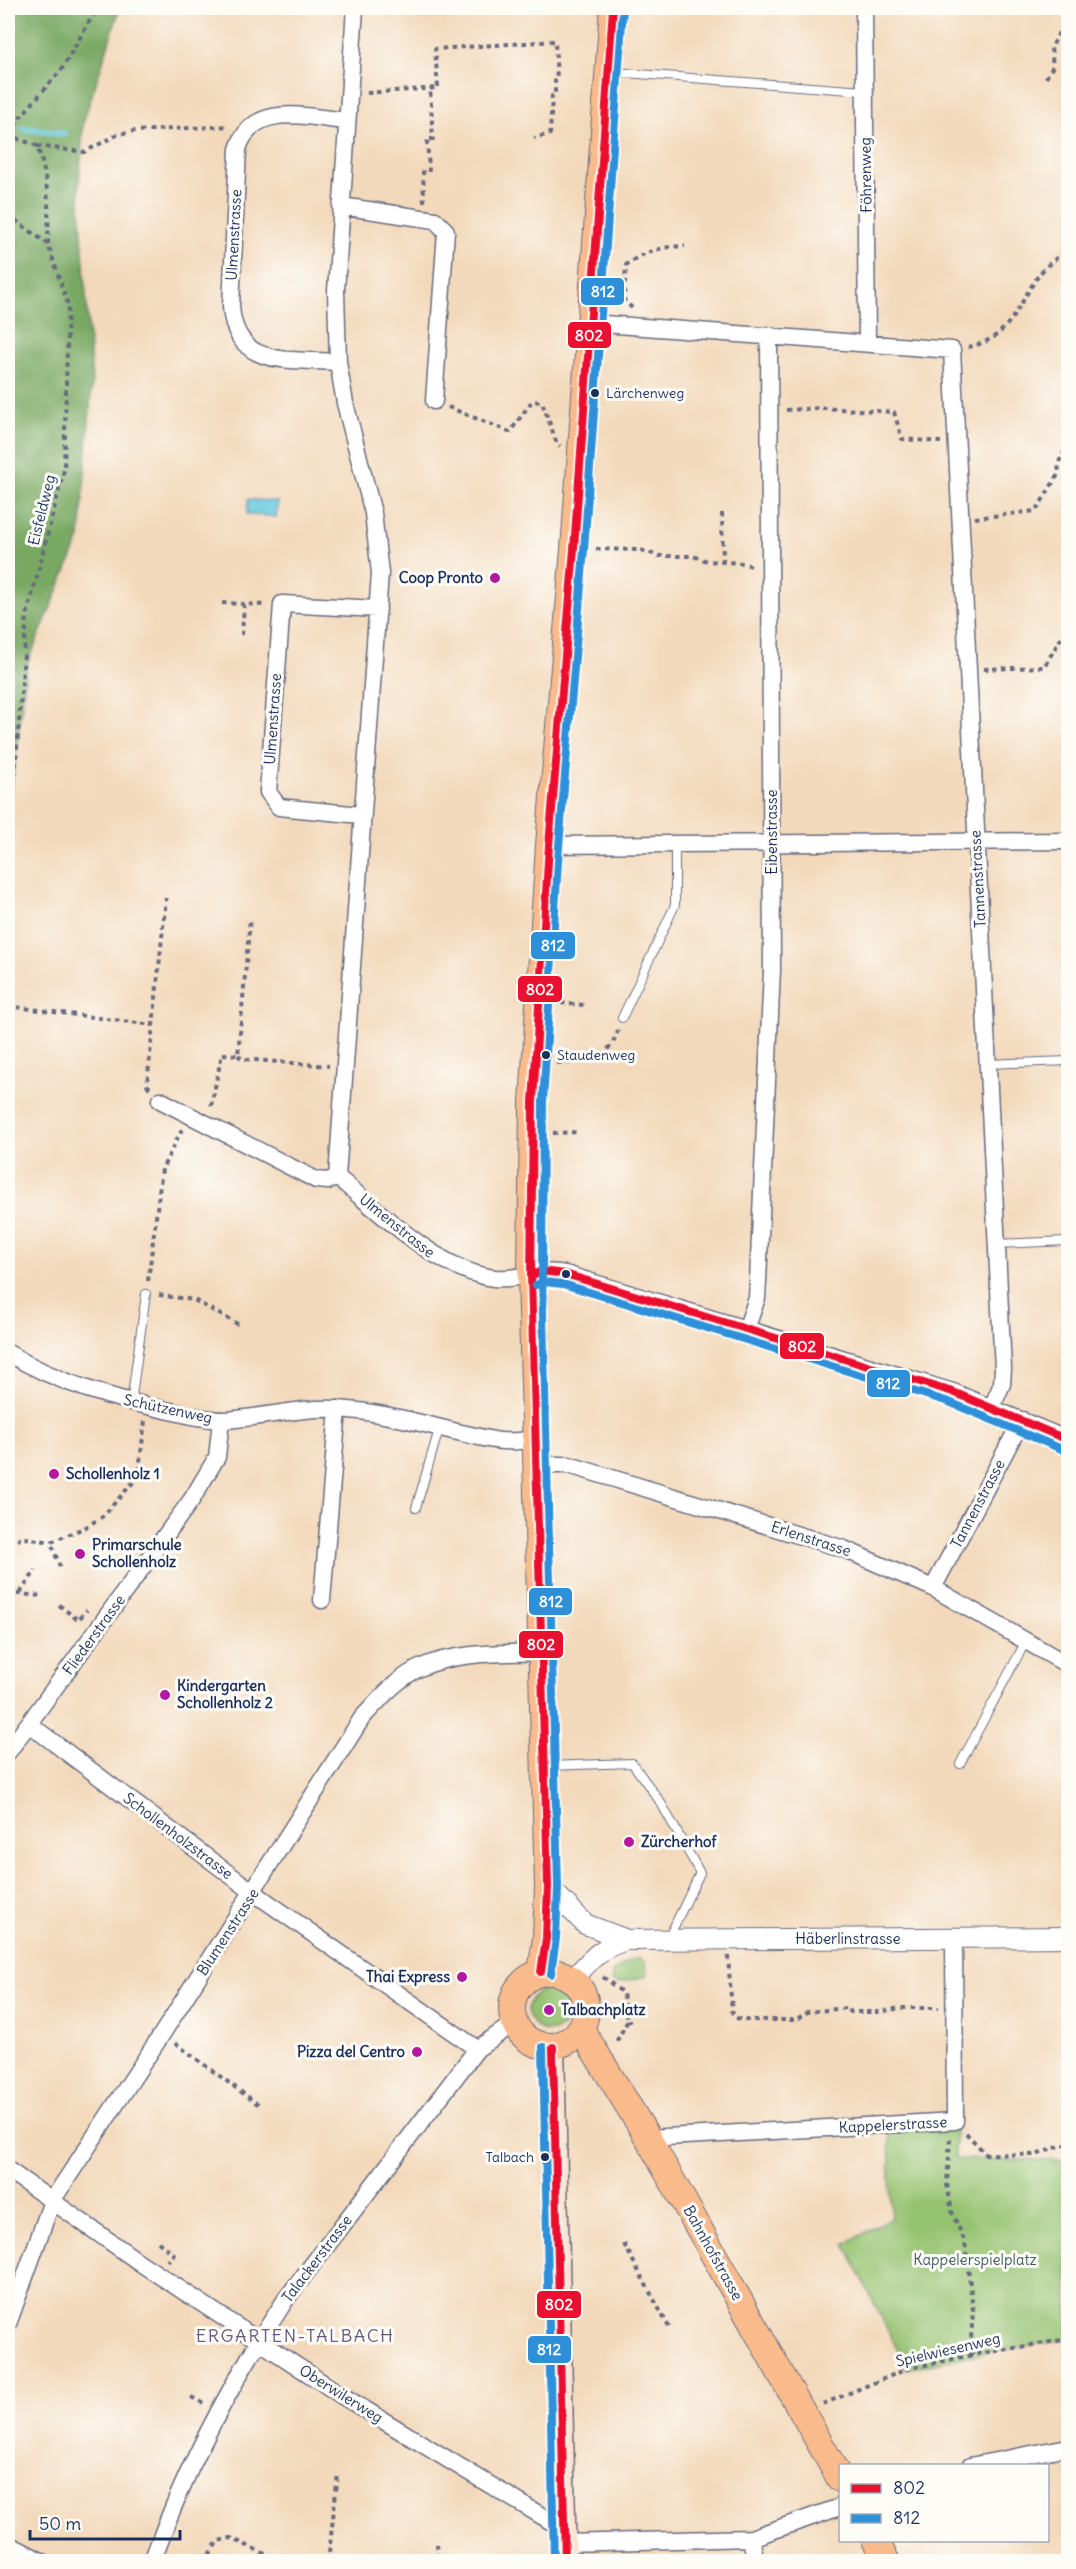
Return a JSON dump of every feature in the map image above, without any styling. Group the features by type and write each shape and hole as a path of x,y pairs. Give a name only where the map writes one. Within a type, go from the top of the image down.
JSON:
{"main road":[{"path":"541,1972 546,1938 548,1886 531,1276 535,1063 549,845 574,549 613,8"},
{"path":"541,1972 563,1974 572,1980 585,1998 586,2008 581,2029 573,2038 553,2047 541,2046 529,2041 514,2023 512,2010 516,1991 529,1977 541,1972"},
{"name":"Bahnhofstrasse","path":"581,2029 648,2138 839,2477"},
{"path":"553,2047 565,2552"},
{"path":"876,2542 887,2562"}],"street":[{"path":"160,1100 316,1180 328,1181 338,1177 361,815 380,573 373,513 345,403 338,362 336,291 355,8"},
{"name":"Föhrenweg","path":"864,8 867,343"},
{"path":"247,131 264,118 278,115 346,121"},
{"name":"Ulmenstrasse","path":"247,131 242,136 238,149 232,325 239,340 260,356 338,362"},
{"path":"341,206 435,220 446,231 434,401"},
{"path":"590,323 952,350"},
{"name":"Eibenstrasse","path":"747,1327 757,1298 771,1010 769,335"},
{"name":"Tannenstrasse","path":"952,350 1003,1369 1002,1384 992,1407"},
{"name":"Ulmenstrasse","path":"361,815 279,807 268,792 282,604 378,609"},
{"path":"549,845 675,846 1068,841"},
{"name":"Ulmenstrasse","path":"338,1177 440,1260 483,1276 516,1279 541,1271 565,1274 747,1327 992,1407 1068,1440"},
{"name":"Schützenweg","path":"8,1353 36,1371 139,1405 221,1420 250,1418 296,1409 338,1409 390,1415 440,1426 535,1453"},
{"path":"322,1600 338,1409"},
{"name":"Fliederstrasse","path":"8,1752 192,1499 217,1457 221,1420"},
{"name":"Tannenstrasse","path":"933,1588 1022,1420"},
{"name":"Erlenstrasse","path":"535,1453 844,1549 933,1588 1068,1665"},
{"name":"Blumenstrasse","path":"8,2324 52,2201 162,2034 362,1718 392,1687 420,1667 450,1658 541,1652"},
{"name":"Schollenholzstrasse","path":"29,1724 253,1892 477,2049"},
{"name":"Häberlinstrasse","path":"548,1886 585,1924 627,1940"},
{"name":"Häberlinstrasse","path":"572,1980 594,1956 608,1945 627,1940 1068,1937"},
{"name":"Kappelerstrasse","path":"648,2138 955,2121 954,1938"},
{"name":"Talackerstrasse","path":"152,2562 172,2506 216,2417 258,2341 286,2299 477,2049 514,2023"},
{"name":"Oberwilerweg","path":"8,2170 142,2264 341,2395 550,2521 564,2520"},
{"path":"980,2464 1068,2447"},
{"path":"565,2552 751,2538 839,2506"},
{"path":"751,2538 756,2562"},
{"path":"8,2544 43,2562"}],"lane":[{"path":"609,71 864,91"},
{"path":"622,1018 675,904 675,846"},
{"path":"987,1064 1068,1061"},
{"path":"996,1244 1068,1241"},
{"path":"139,1405 146,1294"},
{"path":"416,1508 440,1426"},
{"path":"960,1764 1026,1641"},
{"path":"545,1766 632,1763 661,1803 700,1873 668,1940"}],"path":[{"path":"14,138 17,121 62,69 97,8"},
{"path":"1046,78 1053,66 1051,48 1068,15"},
{"path":"348,94 438,88 435,50 555,41 557,80 555,81 555,95 552,96 550,134 534,138"},
{"path":"424,193 423,170 429,170 427,139 433,139 430,88"},
{"path":"8,136 37,146 84,152 119,134 135,131 238,126 247,131"},
{"name":"Eisfeldweg","path":"8,867 27,615 64,470 68,305 48,244 49,202 43,161 37,146"},
{"path":"8,215 48,244"},
{"path":"635,310 624,300 626,265 652,251 672,245 685,246"},
{"path":"952,350 978,345 1001,333 1018,311 1043,270 1068,249"},
{"path":"434,401 510,432 532,400 542,402 557,444"},
{"path":"769,410 796,411 824,408 894,412 902,439 957,443"},
{"path":"960,520 1036,511 1059,473 1058,464 1068,444"},
{"path":"722,513 723,563"},
{"path":"574,549 640,550 660,556 693,556 723,563 742,563 754,566 754,576"},
{"path":"222,603 264,605"},
{"path":"242,635 244,604"},
{"path":"968,670 1044,667 1068,626"},
{"path":"160,1100 147,1084 166,898"},
{"path":"237,1055 250,919"},
{"path":"8,1006 153,1025"},
{"path":"535,1063 580,1062 599,1058 616,1038 622,1018"},
{"path":"207,1124 222,1054 237,1055 242,1059 313,1065"},
{"path":"189,1115 162,1169 146,1294 194,1300 241,1326"},
{"path":"18,1540 20,1537 51,1542 86,1527 104,1516 138,1477 139,1405"},
{"path":"51,1542 60,1567"},
{"path":"20,1594 36,1570"},
{"path":"8,1593 41,1596"},
{"path":"59,1605 78,1620 86,1610"},
{"path":"727,1940 732,2011 735,2017 741,2020 796,2020 807,2012 847,2008 851,2012 867,2012 900,2008 955,2008"},
{"path":"603,1977 623,1993 627,2008 627,2022 613,2047"},
{"path":"627,2022 635,2021 635,2019"},
{"path":"162,2034 259,2105"},
{"path":"955,2121 986,2154 1036,2155 1063,2145 1068,2146"},
{"path":"955,2121 949,2141 947,2184 952,2212 965,2242 973,2310 970,2339 972,2355"},
{"path":"158,2242 174,2254 168,2261 175,2267"},
{"path":"624,2244 671,2331"},
{"name":"Spielwiesenweg","path":"802,2412 907,2369 1068,2338"},
{"path":"328,2562 338,2474"},
{"path":"204,2562 218,2541 231,2538 282,2562"},
{"path":"437,2544 438,2562"},
{"path":"535,2562 535,2556 545,2557 545,2562"}],"green space":[{"path":"8,8 120,8 83,123 79,190 92,382 80,538 27,664 8,814"},
{"path":"638,1958 645,1962 647,1976 618,1983 612,1981 612,1973"},
{"path":"549,1989 564,1995 570,2010 564,2025 549,2031 534,2025 528,2010 534,1995"},
{"name":"Kappelerspielplatz","path":"955,2121 955,2159 1068,2161 1068,2339 972,2355 907,2369 845,2244 891,2218 889,2125"}],"water":[{"path":"248,499 278,502 276,517 247,514"}],"waterway":[{"path":"8,126 12,127"},
{"path":"23,128 64,134"}],"transit line":[{"name":"802","path":"541,1972 546,1938 548,1886 531,1276 533,1102 549,845 574,549 613,8"},
{"name":"812","path":"551,1974 556,1938 558,1886 542,1276 543,1102 559,846 584,550 623,9"},
{"name":"802","path":"531,1276 541,1271 565,1274 953,1392 1068,1440"},
{"name":"812","path":"536,1285 543,1282 563,1284 949,1402 1064,1450"},
{"name":"812","path":"543,2047 554,2562"},
{"name":"802","path":"553,2047 565,2562"}],"place":[{"name":"Lärchenweg","path":"595,393"},
{"name":"Coop Pronto","path":"495,578"},
{"name":"Staudenweg","path":"546,1055"},
{"name":"Schollenholz 1","path":"54,1474"},
{"name":"Primarschule Schollenholz","path":"80,1554"},
{"name":"Kindergarten Schollenholz 2","path":"165,1695"},
{"name":"Zürcherhof","path":"629,1842"},
{"name":"Thai Express","path":"462,1977"},
{"name":"Talbachplatz","path":"549,2010"},
{"name":"Pizza del Centro","path":"417,2052"},
{"name":"Talbach","path":"545,2157"}],"district":[{"name":"ERGARTEN-TALBACH","path":"295,2336"}]}
